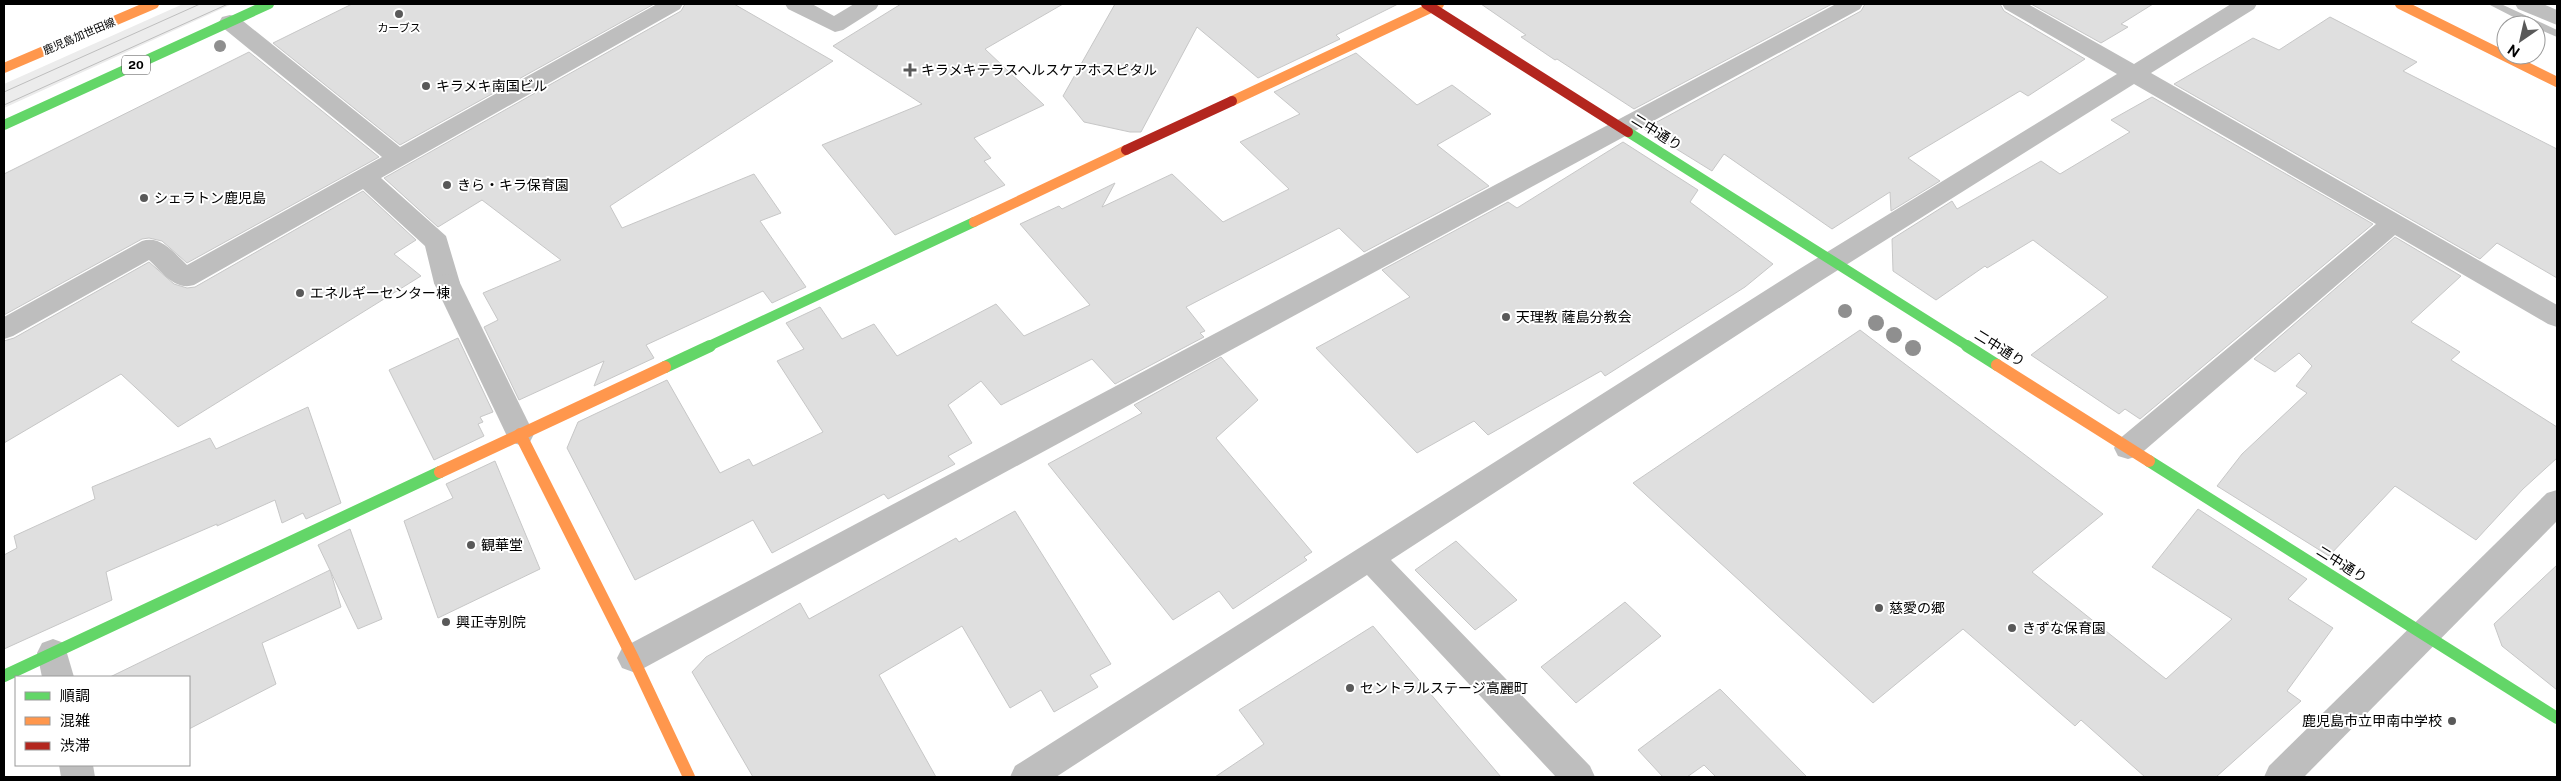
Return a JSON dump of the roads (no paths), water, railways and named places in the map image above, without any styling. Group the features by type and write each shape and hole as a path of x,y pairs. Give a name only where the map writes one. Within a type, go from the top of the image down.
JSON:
{"street":[{"name":"鹿児島加世田線","path":"4,68 154,4"},
{"name":"20","path":"4,125 269,4"},
{"path":"4,328 151,247 185,278 672,4"},
{"path":"796,4 834,25 868,4"},
{"path":"633,658 1852,4"},
{"path":"2013,4 2557,317"},
{"path":"1027,777 1833,261 2246,4"},
{"path":"2400,4 2557,82"},
{"path":"2526,4 2557,18"},
{"path":"4,676 56,665 520,434 1433,5"},
{"name":"二中通り","path":"1433,5 1621,127 2557,718"},
{"path":"230,22 399,158"},
{"path":"365,177 437,242 447,283 520,434 633,658 688,777"},
{"path":"2128,448 2394,223"},
{"path":"2281,777 2395,661 2425,634 2557,502"},
{"path":"1370,558 1578,777"}],"waterway":[{"path":"2493,4 2557,34"}],"tram line":[{"path":"4,92 200,4"},
{"path":"4,105 228,4"}],"place":[{"name":"カーブス","path":"399,14"},
{"name":"キラメキテラスヘルスケアホスピタル","path":"910,70"},
{"name":"キラメキ南国ビル","path":"426,86"},
{"name":"きら・キラ保育園","path":"447,185"},
{"name":"シェラトン鹿児島","path":"144,198"},
{"name":"エネルギーセンター棟","path":"300,293"},
{"name":"天理教 薩島分教会","path":"1506,317"},
{"name":"観華堂","path":"471,545"},
{"name":"慈愛の郷","path":"1879,608"},
{"name":"興正寺別院","path":"446,622"},
{"name":"きずな保育園","path":"2012,628"},
{"name":"セントラルステージ高麗町","path":"1350,688"},
{"name":"鹿児島市立甲南中学校","path":"2452,721"}]}
